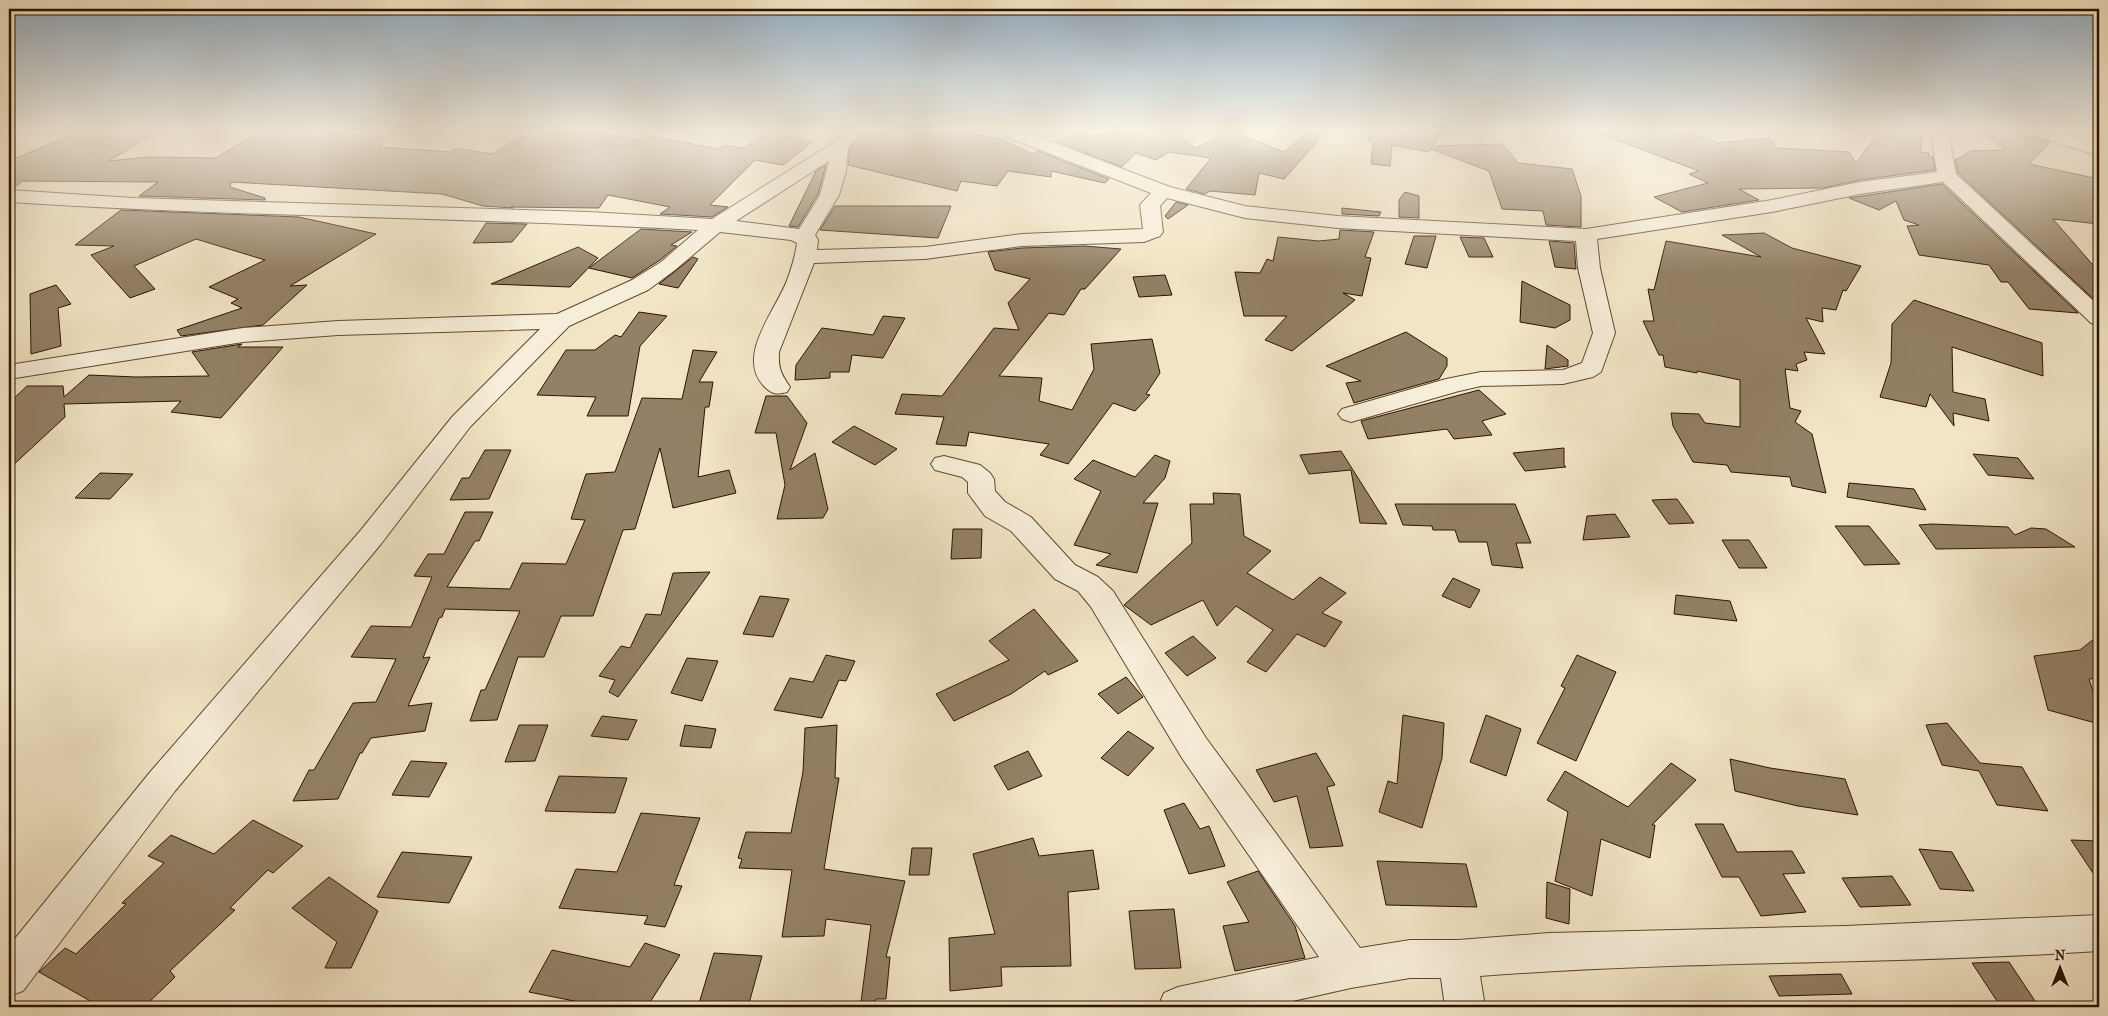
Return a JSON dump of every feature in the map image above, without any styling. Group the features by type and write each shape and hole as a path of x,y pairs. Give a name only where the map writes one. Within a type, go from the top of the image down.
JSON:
{"street":[{"path":"9,372 243,335 338,328 467,325 560,320 640,285 668,266 716,225 791,177"},
{"path":"778,387 770,381 767,375 766,357 805,247 837,177"},
{"path":"1130,177 1163,190 1245,212 1338,222 1586,235 1772,206 1860,188 1937,177"},
{"path":"1949,177 2099,318"},
{"path":"805,247 925,253 1022,240 1144,236 1152,232 1150,204 1163,190"},
{"path":"9,196 134,204 589,218 716,225 796,234 805,247"},
{"path":"1351,414 1456,384 1482,379 1563,376 1585,372 1593,367 1604,333 1589,268 1586,235"},
{"path":"9,977 163,781 370,537 461,422 560,320"},
{"path":"944,464 971,471 981,479 982,493 995,509 1020,524 1065,572 1088,584 1102,599 1194,748 1351,968"},
{"path":"1178,1007 1351,968 1410,959 1458,959 1550,952 1845,944 2099,933"},
{"path":"1458,959 1465,1007"}],"building":[{"path":"9,177 738,177 710,205 728,207 712,217 660,214 670,207 608,195 599,208 511,207 513,208 483,206 442,194 231,182 230,187 265,198 265,200 139,196 158,182 22,181 14,188 9,188"},
{"path":"813,177 823,177 818,194 798,227 789,226"},
{"path":"900,177 1003,177 997,186 961,181 957,191"},
{"path":"1080,177 1109,179 1105,183"},
{"path":"1195,177 1258,177 1255,195 1210,191 1205,194 1186,189"},
{"path":"1491,177 1575,177 1581,196 1581,227 1546,225 1543,211 1502,209"},
{"path":"1696,177 1879,177 1823,188 1739,189 1759,200 1682,212 1654,197 1708,183"},
{"path":"1963,177 2092,177 2099,179 2099,224 2053,219 2099,272 2099,304"},
{"path":"1942,184 2078,313 2029,309 2008,282 2001,282 1989,265 1919,255 1907,226 1919,225 1904,220 1896,201 1879,210 1849,198"},
{"path":"1405,192 1419,196 1419,218 1399,217 1399,200"},
{"path":"1176,202 1188,205 1168,219 1165,216"},
{"path":"835,206 951,206 938,238 820,230"},
{"path":"1342,208 1381,212 1379,216 1342,214"},
{"path":"121,210 299,217 376,234 290,286 307,285 263,325 181,336 177,330 242,308 231,303 238,299 209,287 265,260 196,239 134,266 155,289 130,298 91,255 114,246 75,245"},
{"path":"486,223 527,224 512,242 473,243"},
{"path":"641,229 692,232 671,245 677,246 660,260 632,278 589,268"},
{"path":"1340,230 1374,232 1365,257 1371,258 1362,296 1343,293 1355,300 1292,351 1265,340 1287,316 1244,316 1235,272 1260,273 1267,259 1273,261 1278,237 1319,241 1339,239"},
{"path":"1764,233 1792,248 1861,266 1846,291 1843,290 1836,310 1822,308 1823,322 1806,318 1825,354 1804,352 1807,360 1796,364 1798,371 1785,369 1790,408 1801,411 1795,422 1812,434 1826,493 1792,486 1790,477 1731,472 1727,465 1693,462 1673,426 1671,413 1699,414 1705,423 1740,427 1740,380 1697,371 1697,373 1665,367 1663,355 1659,355 1643,321 1654,321 1648,289 1654,290 1666,241 1761,257 1722,235"},
{"path":"1414,236 1436,236 1427,268 1405,264"},
{"path":"1460,237 1484,238 1493,257 1469,257"},
{"path":"1549,241 1574,243 1576,269 1555,267"},
{"path":"1084,246 1121,249 1085,289 1081,289 1064,315 1049,313 999,376 1042,378 1039,401 1072,410 1094,369 1091,344 1152,339 1160,373 1146,394 1150,395 1135,411 1113,403 1068,464 1040,455 1049,444 969,432 966,446 936,444 944,417 895,414 902,394 942,396 994,328 1019,330 1008,303 1030,279 995,270 988,252 1022,248"},
{"path":"578,247 598,258 570,287 491,284"},
{"path":"693,257 698,259 678,288 659,284"},
{"path":"1165,275 1172,295 1139,297 1133,277"},
{"path":"1522,281 1570,305 1570,320 1555,328 1520,322"},
{"path":"56,285 71,304 58,308 61,346 31,354 30,294"},
{"path":"1914,300 2042,343 2043,376 1952,347 1953,392 1985,399 1989,421 1953,413 1954,426 1930,394 1926,407 1880,397 1891,363 1892,324"},
{"path":"639,312 667,316 640,346 628,416 587,416 596,397 537,395 566,350 595,350 615,335 621,337"},
{"path":"883,316 905,318 883,358 852,355 849,372 830,372 830,378 795,380 796,365 822,328 873,335"},
{"path":"1406,332 1447,358 1447,366 1439,379 1354,403 1346,383 1361,381 1326,366"},
{"path":"242,344 238,347 283,347 221,418 171,412 181,401 64,404 65,417 9,469 9,403 27,386 63,386 64,397 89,375 136,377 209,376 192,352"},
{"path":"1547,345 1568,360 1568,366 1545,369"},
{"path":"693,350 717,352 699,382 713,382 709,407 705,407 698,477 729,470 736,493 673,508 660,448 635,529 623,530 593,616 561,616 544,657 518,657 497,720 470,721 481,690 485,690 520,611 445,609 442,617 439,618 423,658 430,657 408,706 432,703 425,731 371,738 362,753 360,753 338,799 293,801 309,770 314,770 353,703 376,702 396,659 351,657 371,626 411,627 432,577 414,576 428,554 444,554 465,512 493,512 479,541 475,541 447,587 510,589 522,563 566,564 585,520 571,519 586,474 615,472 642,398 682,399"},
{"path":"1479,390 1506,414 1482,421 1492,435 1454,439 1447,429 1368,439 1361,421"},
{"path":"766,396 787,396 807,423 790,470 815,453 828,509 823,518 777,519 785,485 776,433 755,433"},
{"path":"854,426 897,449 875,465 832,442"},
{"path":"1564,448 1564,465 1566,467 1525,471 1513,453"},
{"path":"485,450 511,450 489,499 450,500 462,478 469,478"},
{"path":"1341,451 1387,524 1360,523 1351,470 1309,474 1300,455"},
{"path":"1973,454 2018,458 2034,479 1988,475"},
{"path":"1155,455 1170,461 1165,478 1143,503 1158,503 1137,573 1096,565 1111,554 1074,545 1101,491 1074,479 1093,460 1135,477"},
{"path":"100,473 133,474 110,499 75,498"},
{"path":"1849,483 1914,489 1926,510 1847,497"},
{"path":"1213,493 1240,494 1244,536 1271,551 1247,573 1293,600 1320,577 1346,593 1322,613 1342,622 1325,647 1297,634 1266,672 1247,662 1273,630 1236,606 1217,626 1203,600 1151,625 1124,605 1192,543 1190,504 1214,504"},
{"path":"1677,499 1694,523 1669,524 1652,500"},
{"path":"1395,504 1515,504 1531,543 1516,543 1523,568 1492,565 1487,542 1459,542 1455,530 1433,530 1432,526 1403,525"},
{"path":"1615,514 1630,537 1583,540 1587,516"},
{"path":"1919,525 2008,527 2015,535 2031,528 2046,529 2075,547 1936,549"},
{"path":"1835,526 1869,526 1900,564 1864,565"},
{"path":"953,529 982,529 981,558 951,559"},
{"path":"1722,540 1749,540 1767,568 1739,568"},
{"path":"710,572 618,697 609,692 615,680 599,676 621,646 630,648 646,614 661,615 673,573"},
{"path":"1453,578 1480,590 1470,608 1442,596"},
{"path":"1676,595 1730,601 1737,621 1674,614"},
{"path":"760,596 789,599 773,637 743,634"},
{"path":"1034,609 1078,661 1048,675 1045,671 1011,694 954,721 936,694 1009,660 989,641"},
{"path":"2099,635 2099,678 2089,679 2099,710 2099,724 2048,710 2034,656 2080,650"},
{"path":"1193,636 1216,658 1187,676 1165,653"},
{"path":"826,655 855,661 846,681 839,680 822,718 774,710 790,678 813,682"},
{"path":"1577,655 1616,672 1576,761 1537,743 1565,688 1561,686"},
{"path":"687,658 718,661 702,701 671,693"},
{"path":"1126,677 1143,697 1118,714 1098,694"},
{"path":"1403,715 1444,723 1442,758 1422,828 1379,812 1388,781 1397,784"},
{"path":"1486,715 1521,729 1506,776 1470,762"},
{"path":"602,716 637,720 628,740 591,736"},
{"path":"1947,723 1980,763 2022,767 2048,811 1997,805 1979,771 1942,765 1926,725"},
{"path":"519,725 548,725 535,761 505,762"},
{"path":"685,725 716,729 711,748 680,746"},
{"path":"837,725 835,778 839,778 824,869 905,881 886,957 890,957 886,999 876,999 874,1004 861,1002 871,925 826,919 824,936 782,937 792,870 739,868 742,859 738,858 746,832 791,833 803,772 805,728"},
{"path":"1128,731 1154,748 1128,776 1101,758"},
{"path":"1028,751 1042,776 1008,790 994,766"},
{"path":"1316,753 1335,785 1327,787 1343,846 1310,848 1297,796 1274,802 1256,770"},
{"path":"1730,759 1770,768 1845,779 1858,815 1798,806 1735,791"},
{"path":"411,761 447,763 429,797 392,795"},
{"path":"1671,763 1696,780 1652,825 1655,825 1650,858 1601,839 1592,896 1555,881 1568,812 1547,800 1565,771 1628,807"},
{"path":"559,776 627,778 615,813 545,811"},
{"path":"1184,803 1200,829 1209,826 1225,866 1189,874 1164,810"},
{"path":"641,813 700,818 674,885 682,886 665,927 644,924 648,916 559,908 576,869 617,872"},
{"path":"253,820 303,846 273,873 268,870 230,908 235,910 170,971 175,977 144,1007 101,1007 39,972 65,948 76,954 126,904 122,903 164,863 148,856 171,835 214,854"},
{"path":"1695,824 1723,824 1737,852 1792,851 1805,873 1783,874 1806,912 1761,916 1739,877 1722,877"},
{"path":"1033,838 1039,856 1093,850 1099,889 1068,892 1071,966 1001,967 1002,986 950,991 949,938 995,934 973,854"},
{"path":"2071,840 2099,841 2099,882"},
{"path":"912,848 932,848 929,875 909,875"},
{"path":"1919,849 1952,852 1974,891 1940,889"},
{"path":"402,852 472,857 449,903 377,897"},
{"path":"1377,861 1466,864 1477,907 1386,905"},
{"path":"1258,871 1295,926 1305,958 1235,971 1223,926 1249,922 1227,882"},
{"path":"1892,876 1911,905 1860,907 1842,878"},
{"path":"329,877 378,911 351,968 325,968 337,942 292,908"},
{"path":"1547,882 1570,889 1569,924 1546,918"},
{"path":"1174,909 1181,968 1135,969 1129,911"},
{"path":"645,943 680,955 647,1007 604,1007 529,992 552,950 630,967"},
{"path":"714,953 762,956 748,1007 698,1007"},
{"path":"2009,962 2039,1007 2001,1007 1972,963"},
{"path":"1841,974 1852,994 1779,996 1769,976"}]}
